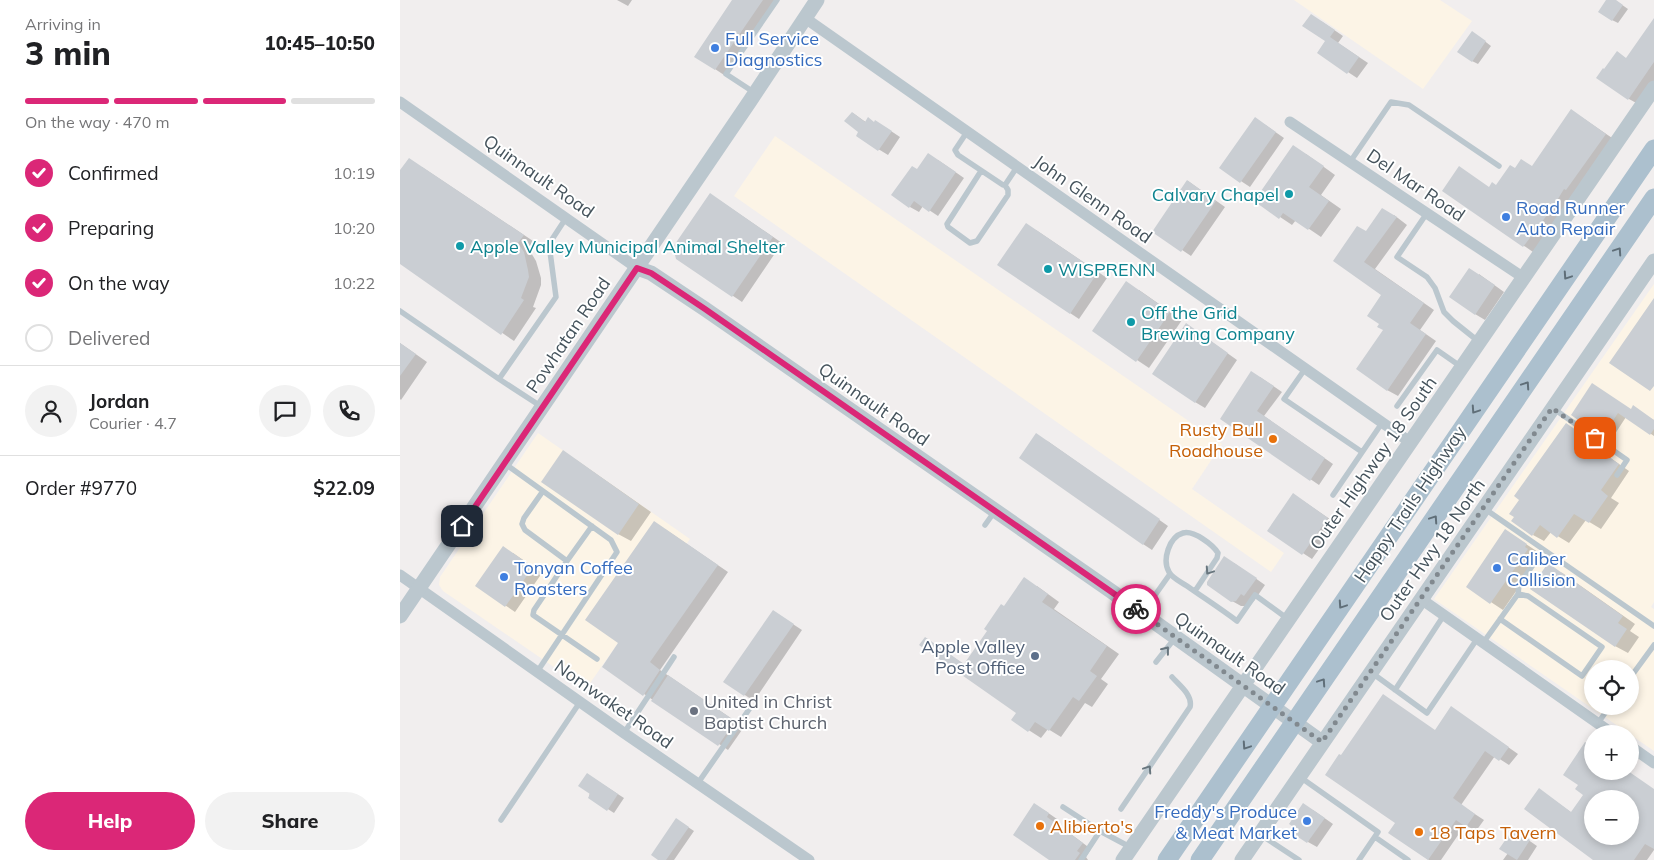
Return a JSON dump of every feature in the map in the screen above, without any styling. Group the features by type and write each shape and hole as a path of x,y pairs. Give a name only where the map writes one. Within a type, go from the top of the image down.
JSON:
{"main road":[{"name":"Happy Trails Highway","path":"1167,860 1654,149"},
{"name":"Happy Trails Highway","path":"1200,860 1654,198"}],"street":[{"name":"Powhatan Road","path":"400,616 817,0"},
{"name":"John Glenn Road","path":"804,18 1410,442"},
{"name":"Outer Highway 18 South","path":"1127,854 1654,88"},
{"name":"Quinnault Road","path":"400,102 637,268 651,273 713,315 1175,637 1322,742"},
{"name":"Del Mar Road","path":"1290,122 1524,278"},
{"name":"Outer Hwy 18 North","path":"1242,860 1654,261"},
{"name":"Nomwaket Road","path":"400,575 624,733 809,860"},
{"path":"1421,599 1601,725"},
{"path":"1639,752 1654,763"}],"lane":[{"path":"755,94 726,74 777,0"},
{"path":"1350,162 1391,102 1409,105 1499,166"},
{"path":"967,132 955,152 1001,185 1005,185 1008,190 1008,195 977,241 970,243 948,227 947,224 980,171"},
{"path":"1005,185 1017,167"},
{"path":"1426,213 1397,257 1427,277 1435,288 1444,312 1452,321 1479,342"},
{"path":"499,379 556,297 549,244 566,218"},
{"path":"400,311 542,407"},
{"path":"1397,406 1437,350 1462,367"},
{"path":"1305,369 1284,399 1362,452"},
{"path":"1552,408 1627,460 1617,475"},
{"path":"1333,495 1382,423"},
{"path":"504,462 611,540 617,552 537,672"},
{"path":"543,491 524,518 523,527 567,561"},
{"path":"1484,508 1654,626"},
{"path":"985,525 995,511"},
{"path":"592,526 534,612 535,617 597,659"},
{"path":"1195,591 1218,558 1218,553 1197,536 1186,532 1180,534 1168,549 1166,565 1170,574 1237,621 1255,595 1288,619"},
{"path":"1370,672 1428,713 1480,641 1500,619 1518,594 1519,585 1535,562"},
{"path":"1142,614 1170,574"},
{"path":"1500,619 1582,676 1602,647 1528,596 1518,594"},
{"path":"1395,690 1444,615"},
{"path":"1156,662 1175,637"},
{"path":"1639,666 1654,645"},
{"path":"624,733 674,657"},
{"path":"1120,809 1192,703 1190,696 1172,676"},
{"path":"501,820 580,702"},
{"path":"698,783 750,708"},
{"path":"1598,723 1604,715"},
{"path":"1299,776 1378,832 1359,860"},
{"path":"1063,807 1100,831 1127,854"},
{"path":"1080,860 1100,831"},
{"path":"1260,834 1299,860"},
{"path":"1375,837 1408,860"}],"shaded area":[{"path":"1294,0 1440,0 1472,21 1423,89"},
{"path":"775,136 1222,444 1192,489 1284,553 1271,572 734,196"},
{"path":"1654,284 1654,602 1651,607 1654,609 1654,751 1639,741 1639,725 1616,725 1602,715 1639,715 1639,660 1584,660 1584,703 1434,599"},
{"path":"538,433 690,539 586,689 443,591 439,585 440,577"}],"building":[{"path":"732,0 763,0 715,70 694,57"},
{"path":"1606,0 1616,0 1623,5 1612,21 1598,12"},
{"path":"1311,14 1335,30 1330,37 1359,57 1347,74 1317,53 1325,41 1302,26"},
{"path":"1654,18 1654,62 1628,100 1596,78 1617,51 1626,58"},
{"path":"1472,31 1486,41 1472,62 1457,52"},
{"path":"1571,109 1606,134 1523,247 1442,191 1459,166 1489,187 1492,182 1496,185 1510,165 1515,168 1521,159 1532,166"},
{"path":"852,112 865,122 868,117 892,131 878,151 856,136 858,132 844,121"},
{"path":"1255,117 1276,132 1240,183 1219,168"},
{"name":"Calvary Chapel","path":"1293,145 1324,166 1309,187 1329,201 1308,230 1283,213 1279,219 1254,201"},
{"path":"928,153 956,172 929,212 914,201 909,208 891,195 912,166 917,169"},
{"name":"Apple Valley Municipal Animal Shelter","path":"409,158 524,235 518,243 524,252 529,277 521,298 524,300 501,335 400,264 400,170"},
{"path":"1187,180 1216,201 1181,252 1152,232"},
{"path":"710,193 773,237 732,297 676,259 673,247"},
{"path":"1382,208 1397,217 1364,262 1424,303 1410,323 1426,334 1387,391 1356,369 1383,330 1377,327 1379,324 1367,316 1381,295 1333,261 1357,226 1366,231"},
{"name":"WISPRENN","path":"1026,223 1098,272 1070,314 997,265"},
{"path":"1469,268 1495,285 1475,315 1449,297"},
{"name":"Off the Grid Brewing Company","path":"1126,281 1170,312 1136,362 1092,331"},
{"path":"1654,298 1654,386 1650,391 1609,363"},
{"path":"1186,323 1228,353 1195,403 1152,374"},
{"path":"400,343 416,354 400,376"},
{"name":"Rusty Bull Roadhouse","path":"1251,371 1274,386 1257,411 1325,458 1310,481 1220,419"},
{"path":"1592,383 1631,409 1633,405 1654,420 1654,429 1650,435 1618,413 1602,437 1571,415"},
{"path":"1566,423 1600,447 1598,449 1619,464 1601,490 1608,496 1589,523 1574,514 1557,538 1540,525 1532,536 1511,521 1514,517 1509,514 1519,500 1514,496"},
{"path":"1036,433 1160,519 1143,545 1019,458"},
{"path":"563,450 639,504 618,535 541,482"},
{"path":"1293,493 1328,518 1302,555 1267,531"},
{"path":"654,521 718,565 650,662 660,670 643,696 602,667 618,643 585,620"},
{"name":"Caliber Collision","path":"1505,529 1527,544 1525,547 1528,549 1490,604 1466,587"},
{"name":"Tonyan Coffee Roasters","path":"503,546 533,567 505,607 475,586"},
{"path":"1224,556 1257,578 1244,596 1241,594 1236,601 1231,602 1207,585 1207,582"},
{"path":"1548,563 1623,616 1618,623 1627,629 1615,647 1530,589"},
{"name":"Apple Valley Post Office","path":"1024,577 1048,594 1042,602 1107,646 1090,671 1097,676 1079,701 1073,697 1049,731 1035,722 1028,732 1011,720 1016,713 919,645 925,637 964,664 987,631 984,629 1001,604 1004,606"},
{"path":"773,610 794,624 744,696 723,682"},
{"name":"United in Christ Baptist Church","path":"668,675 735,721 718,746 651,701"},
{"path":"1383,694 1435,730 1451,706 1509,747 1499,761 1485,751 1453,798 1475,814 1466,827 1456,820 1428,860 1388,833 1395,823 1325,775"},
{"path":"1584,744 1584,780 1639,779 1654,789 1654,849 1645,844 1634,860 1593,860 1524,809 1539,788 1571,812 1583,795 1575,789 1578,785 1563,775"},
{"path":"587,773 618,794 607,811 588,798 590,794 578,786"},
{"name":"Alibierto's","path":"1034,803 1049,813 1047,817 1083,843 1077,851 1080,853 1075,860 1049,860 1013,835"},
{"name":"Freddy's Produce & Meat Market","path":"1303,803 1325,818 1307,843 1289,831 1292,826 1289,824"},
{"path":"676,818 689,827 666,860 658,860 651,855"},
{"path":"1513,829 1530,840 1517,860 1499,849"}],"way so far":[{"path":"1136,609 1322,742 1552,408 1595,438"}],"place":[{"name":"Full Service Diagnostics","path":"715,48"},
{"name":"Calvary Chapel","path":"1289,194"},
{"name":"Road Runner Auto Repair","path":"1506,217"},
{"name":"Apple Valley Municipal Animal Shelter","path":"460,246"},
{"name":"WISPRENN","path":"1048,269"},
{"name":"Off the Grid Brewing Company","path":"1131,322"},
{"name":"Rusty Bull Roadhouse","path":"1273,439"},
{"name":"Caliber Collision","path":"1497,568"},
{"name":"Tonyan Coffee Roasters","path":"504,577"},
{"name":"Apple Valley Post Office","path":"1035,656"},
{"name":"United in Christ Baptist Church","path":"694,711"},
{"name":"Freddy's Produce & Meat Market","path":"1307,821"},
{"name":"Alibierto's","path":"1040,826"},
{"name":"18 Taps Tavern","path":"1419,832"}],"route":[{"path":"462,526 637,268 651,273 705,309 1136,609"}]}
